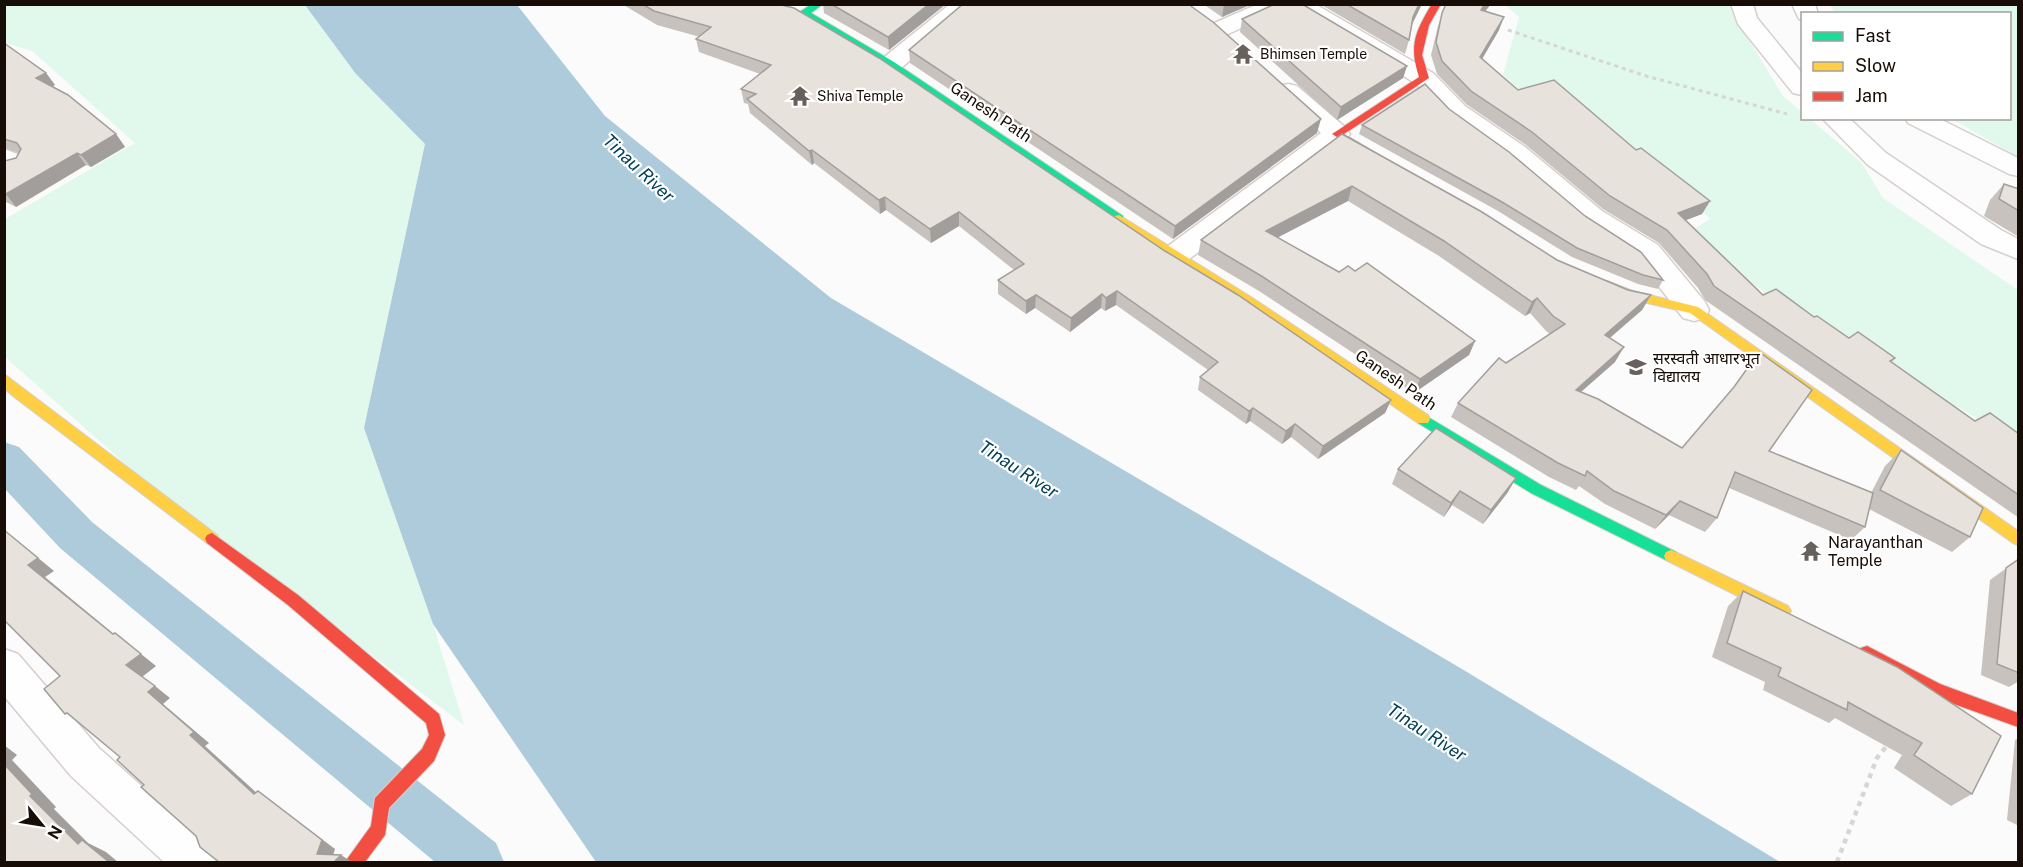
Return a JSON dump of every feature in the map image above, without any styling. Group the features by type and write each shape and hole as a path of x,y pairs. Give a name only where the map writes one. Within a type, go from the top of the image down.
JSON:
{"street":[{"path":"891,64 964,4"},
{"path":"1219,30 1278,4"},
{"path":"1297,4 1424,78 1456,111 1516,153 1592,216 1648,252 1694,310"},
{"path":"1424,78 1417,55 1424,25 1437,4"},
{"path":"1742,4 1746,19 1801,86"},
{"name":"Ganesh Path","path":"802,9 891,64 1174,256 1247,300 1423,419 1536,489 1794,617"},
{"path":"1270,74 1337,134 1387,162"},
{"path":"1174,256 1337,134 1424,78"},
{"path":"1836,120 1877,159 1990,237 2019,250"},
{"path":"1921,120 2019,168"},
{"path":"1590,278 1630,295 1694,310 2019,539"},
{"path":"4,379 18,393 293,600 433,719 437,735 428,755 381,804 379,829 354,862"},
{"path":"1858,648 1935,690 2019,720"},
{"path":"4,666 85,762 195,862"}],"path":[{"path":"1508,30 1570,52 1733,101 1796,116"},
{"path":"1837,862 1877,758 1890,742"}],"green space":[{"path":"5,5 305,5 356,74 425,144 364,428 433,624 464,725 158,493 5,357 5,219 135,143 32,51 5,43"},
{"path":"1505,5 1730,5 1783,96 1801,111 1801,120 1811,120 1861,162 1883,198 2018,290 2018,443 1958,407 1933,406 1715,260 1686,234 1710,219 1684,193 1524,94 1503,75 1519,17"},
{"path":"1830,5 2018,5 2018,157 1954,120 2011,120 2011,12 1834,12"}],"water":[{"name":"Tinau River","path":"305,5 517,5 605,116 831,298 1462,669 1780,862 596,862 433,624 364,428 425,144 356,74"}],"building":[{"path":"642,4 777,4 794,8 879,58 1165,251 1238,295 1391,400 1323,446 1295,424 1286,431 1253,408 1249,411 1200,377 1218,362 1117,291 1106,298 1102,294 1071,318 1036,295 1026,301 998,280 1024,264 959,212 930,229 885,197 879,200 812,150 809,151 747,99 756,94 741,89 771,65 696,39 711,27 654,11"},
{"path":"831,4 929,4 888,37"},
{"path":"963,4 1188,4 1213,22 1321,119 1175,226 909,50"},
{"path":"1275,4 1302,4 1407,66 1341,107 1242,19"},
{"path":"1346,4 1419,4 1413,17 1409,40"},
{"path":"1446,4 1485,4 1481,10 1504,17 1480,57 1518,90 1554,80 1636,150 1641,148 1710,201 1678,213 1763,295 1776,289 1814,317 1817,316 1849,338 1858,332 1895,358 1890,361 1975,421 1990,413 2019,434 2019,495 1714,286 1707,274 1667,230 1610,196 1532,132 1471,91 1442,61 1436,42"},
{"path":"4,43 46,73 36,78 68,95 116,134 81,155 77,153 6,194 4,194 4,161 16,158 21,149 17,143 4,139"},
{"path":"1425,84 1449,109 1509,152 1585,216 1641,252 1663,280 1643,275 1577,248 1502,202 1362,125"},
{"path":"1342,134 1482,212 1557,260 1628,290 1651,295 1605,335 1624,347 1576,390 1598,399 1682,448 1734,387 1759,352 1812,390 1769,451 1873,493 1865,527 1735,472 1717,518 1680,501 1666,515 1614,491 1587,471 1585,476 1558,463 1458,403 1499,358 1506,363 1565,324 1553,316 1537,298 1532,302 1444,241 1352,186 1266,231 1339,272 1348,266 1355,271 1367,263 1475,341 1420,379 1263,277 1201,240"},
{"path":"2004,184 2019,189 2019,211 1999,199"},
{"path":"1436,428 1516,478 1491,510 1460,491 1451,503 1398,469"},
{"path":"1901,450 1983,508 1970,537 1880,490"},
{"path":"4,530 38,558 28,565 141,654 126,665 155,686 148,692 194,732 190,735 254,794 258,791 322,840 317,854 341,855 334,862 219,862 200,847 196,836 141,787 144,785 117,760 120,757 67,713 65,714 44,689 60,676 4,620"},
{"path":"2019,559 2019,673 1997,664 2006,568"},
{"path":"1743,591 1897,667 2001,736 1972,794 1914,755 1922,743 1848,702 1847,710 1778,676 1781,668 1727,643"},
{"path":"4,764 32,794 30,796 78,844 82,840 109,862 4,862"}],"waterway":[{"path":"4,459 76,535 477,862"}],"traffic: fast":[{"path":"819,4 804,13 891,64 1119,219"},
{"path":"1423,419 1536,489 1671,556"}],"traffic: slow":[{"path":"1119,219 1174,256 1247,300 1423,419"},
{"path":"1607,285 1630,295 1694,310 2018,539"},
{"path":"4,379 18,393 212,539"},
{"path":"1671,556 1783,611"}],"traffic: jam":[{"path":"1379,158 1337,134 1424,78 1417,55 1424,25 1437,4"},
{"path":"212,539 293,600 433,719 437,735 428,755 381,804 379,829 354,862"},
{"path":"1867,653 1935,690 2018,720"}],"place":[{"name":"Bhimsen Temple","path":"1243,54"},
{"name":"Shiva Temple","path":"800,96"},
{"name":"सरस्वती आधारभूत विद्यालय","path":"1636,367"},
{"name":"Narayanthan Temple","path":"1811,551"}]}
